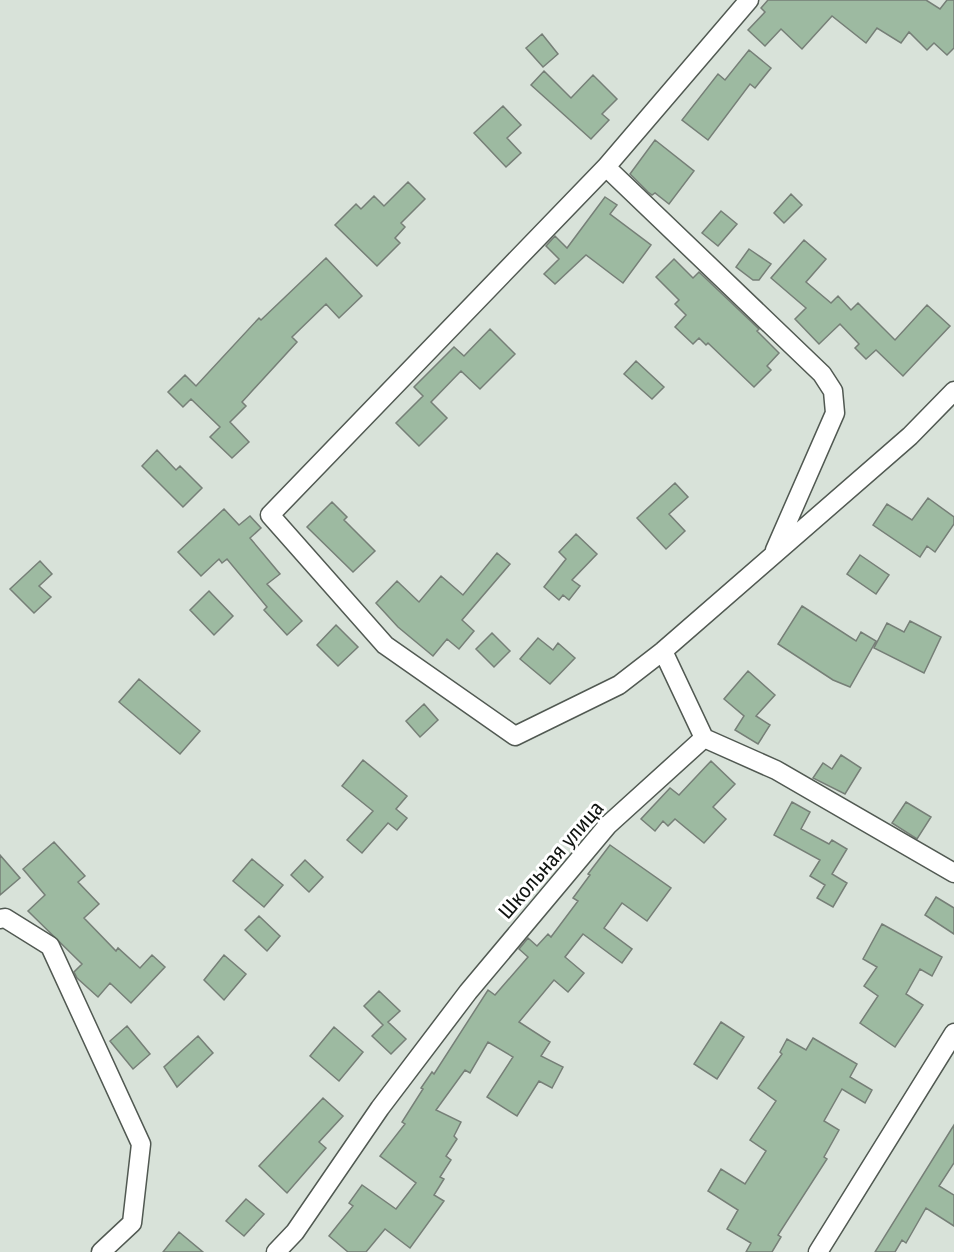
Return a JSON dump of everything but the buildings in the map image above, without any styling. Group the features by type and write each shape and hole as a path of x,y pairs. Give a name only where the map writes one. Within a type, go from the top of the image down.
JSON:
{"street":[{"path":"749,0 606,167 270,515 386,645 515,736 619,685 663,651 910,436 954,391"},
{"path":"606,167 822,374 833,391 835,413 773,555"},
{"path":"663,651 705,738 776,770 954,873"},
{"name":"Школьная улица","path":"276,1252 295,1232 380,1108 475,983 608,825 705,738"},
{"path":"0,919 5,918 50,946 141,1144 132,1223 101,1252"},
{"path":"818,1252 954,1033"}]}
